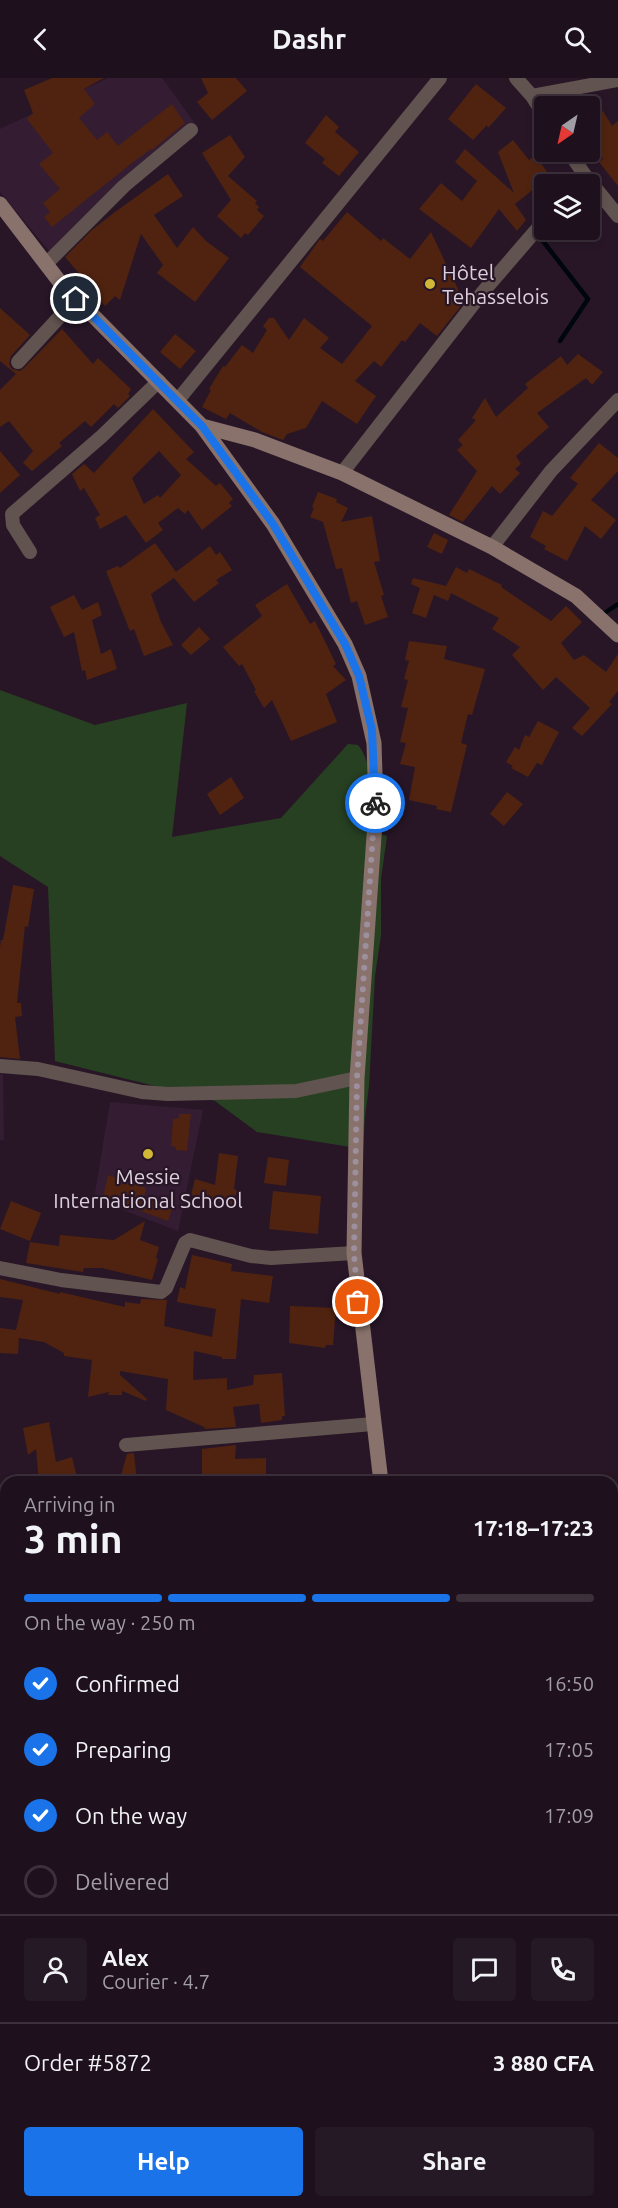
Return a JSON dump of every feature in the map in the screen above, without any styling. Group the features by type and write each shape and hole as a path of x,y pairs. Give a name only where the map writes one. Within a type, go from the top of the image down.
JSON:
{"main road":[{"path":"0,204 59,282 202,426 273,524 345,644 357,669 372,730 376,808 357,1078 354,1254 380,1476"},
{"path":"202,426 255,440 342,473 492,547 576,596 618,635"}],"street":[{"path":"178,400 440,78"},
{"path":"516,78 534,99"},
{"path":"532,96 618,80"},
{"path":"46,264 124,186 191,130"},
{"path":"600,198 618,216"},
{"path":"342,473 482,293 534,232"},
{"path":"18,362 76,299"},
{"path":"30,552 13,525 12,514 102,436 159,381"},
{"path":"492,547 551,471 618,400"},
{"path":"0,1066 38,1069 142,1092 168,1094 296,1090 357,1078"},
{"path":"0,1268 61,1280 160,1292 166,1288 185,1243 190,1240 251,1256 271,1258 354,1254"},
{"path":"126,1445 374,1424"}],"shaded area":[{"path":"108,78 162,78 196,125 50,252 0,192 0,129"},
{"path":"0,1074 3,1075 4,1141 0,1140"},
{"name":"Messie International School","path":"110,1102 203,1110 178,1231 94,1199"}],"green space":[{"path":"0,690 95,725 187,703 172,837 281,818 348,744 358,745 364,754 369,774 369,830 387,836 381,879 381,935 375,976 363,1149 257,1132 215,1101 55,1061 48,887 0,856"}],"building":[{"path":"52,78 104,78 84,89 95,104 79,118 97,140 107,132 118,146 172,104 185,123 52,227 44,217 50,212 43,203 60,189 39,164 53,153 27,119 33,113 24,90"},
{"path":"201,78 236,78 247,91 212,120 197,102 208,93"},
{"path":"476,84 506,108 488,128 487,125 473,140 448,119"},
{"path":"603,111 612,126 618,121 618,186 599,162 603,159 600,155 600,113"},
{"path":"326,115 339,127 335,132 359,152 339,176 322,163 325,159 305,143"},
{"path":"230,135 245,157 228,176 257,201 255,203 259,207 257,210 264,216 248,235 245,233 241,238 217,216 231,200 202,153"},
{"path":"513,140 529,160 534,156 534,162 540,162 549,174 534,174 534,189 515,204 526,220 517,231 499,209 471,248 419,209 441,183 462,201 477,181 455,162 465,149 514,193 498,152"},
{"path":"168,174 183,196 154,215 177,248 193,227 206,241 229,258 195,302 157,273 163,265 141,234 120,300 115,296 105,306 65,257 92,230"},
{"path":"347,212 381,241 383,238 410,259 431,232 464,302 437,336 420,323 405,342 402,340 381,367 374,361 355,381 376,396 357,424 322,401 306,428 287,434 283,440 262,432 230,413 226,419 202,407 211,390 209,389 223,366 225,367 242,345 253,353 267,330 263,326 269,318 274,318 289,340 304,318 329,338 320,348 342,364 372,326 300,267 320,239 323,241"},
{"path":"0,308 30,335 11,356 9,364 12,369 20,371 24,368 62,329 93,364 98,358 131,389 128,394 130,396 118,408 114,404 91,427 85,421 59,443 62,446 32,471 23,463 33,451 9,421 0,427 0,390 16,374 0,361"},
{"path":"175,334 196,351 180,369 160,352"},
{"path":"578,354 603,372 592,385 586,378 537,413 549,427 516,456 521,464 515,469 520,473 500,494 492,486 463,522 449,515 477,471 457,450 463,445 458,440 476,420 472,418 485,398 496,417 528,388 525,384 561,356 567,365"},
{"path":"153,409 194,452 186,459 216,486 220,483 233,499 229,503 232,506 202,530 188,510 185,514 178,508 158,523 163,530 146,543 126,515 100,529 95,518 100,515 84,488 80,491 72,474 84,464 94,473","holes":["159,451 181,475 160,498 158,495 144,504 132,478"]},
{"path":"599,443 618,458 618,471 591,500 616,520 601,539 585,526 567,561 544,549 546,546 530,537 543,511 552,516 578,484 570,478"},
{"path":"0,451 20,475 0,493"},
{"path":"318,492 337,499 336,502 348,508 341,522 372,516 380,561 374,562 388,617 365,625 357,601 351,603 342,568 336,569 323,522 310,517"},
{"path":"434,533 448,540 442,554 427,547"},
{"path":"155,543 176,572 210,546 216,555 220,552 232,570 216,580 219,583 194,602 174,578 151,594 161,622 173,645 144,656 134,629 130,631 106,571 118,566 120,568"},
{"path":"456,567 467,573 469,569 502,585 501,587 551,621 566,606 582,622 561,643 574,660 584,655 606,672 618,654 618,691 609,702 612,704 582,736 572,728 590,708 556,677 543,690 512,655 520,647 492,629 499,618 451,593 448,601 434,595 426,618 412,613 420,588 411,584 413,578 446,586"},
{"path":"287,584 310,624 315,621 336,664 333,666 346,680 326,694 337,722 291,741 272,700 264,708 242,664 239,666 223,647 262,616 255,605"},
{"path":"74,595 82,610 98,602 102,615 92,620 101,654 111,649 117,669 87,680 85,670 82,671 74,632 64,637 50,607"},
{"path":"199,627 210,639 191,655 181,645"},
{"path":"409,641 447,646 444,659 485,669 472,715 468,714 461,743 467,745 451,812 436,809 437,806 409,800 415,767 400,764 406,743 400,742 408,708 401,707 408,680 404,679 409,661 405,660"},
{"path":"538,721 559,732 542,765 537,763 528,777 511,768 513,766 506,762 515,747 519,750 525,735 529,737"},
{"path":"231,777 244,798 220,815 207,794"},
{"path":"507,792 523,804 504,826 490,814"},
{"path":"13,885 34,889 28,927 25,926 17,1003 21,1003 22,1016 15,1017 20,1059 0,1057 0,947"},
{"path":"179,1114 191,1114 187,1151 176,1150 176,1147 171,1146 173,1119 179,1118"},
{"path":"219,1153 238,1156 234,1189 237,1190 233,1205 191,1195 195,1179 215,1185"},
{"path":"268,1157 289,1160 286,1186 264,1183"},
{"path":"108,1175 146,1188 144,1197 173,1205 168,1221 103,1197"},
{"path":"273,1191 321,1196 318,1234 269,1229"},
{"path":"11,1201 41,1213 30,1241 0,1229"},
{"path":"145,1221 140,1240 159,1247 152,1280 102,1268 84,1268 83,1272 26,1263 30,1242 59,1246 60,1235 114,1240"},
{"path":"192,1255 232,1264 231,1271 273,1276 269,1303 241,1299 236,1359 222,1359 222,1357 194,1351 193,1380 227,1378 227,1390 253,1385 254,1375 282,1373 285,1416 282,1416 282,1420 261,1423 259,1404 233,1407 236,1427 205,1429 166,1410 168,1379 120,1371 120,1375 147,1399 146,1401 122,1391 122,1395 108,1395 109,1392 88,1397 92,1360 64,1356 64,1353 44,1342 19,1338 18,1354 0,1353 0,1328 16,1330 23,1300 0,1297 0,1279 125,1307 125,1302 140,1304 141,1299 167,1300 164,1326 212,1337 216,1309 177,1302 180,1287 185,1289"},
{"path":"290,1306 336,1308 333,1345 326,1345 325,1348 289,1343"},
{"path":"49,1422 56,1462 72,1457 77,1476 38,1476 36,1449 28,1455 23,1428"},
{"path":"236,1445 235,1459 266,1458 266,1476 202,1476 202,1449"},
{"path":"134,1453 136,1476 121,1476 127,1454"}],"waterway":[{"path":"542,240 588,299 560,341"},
{"path":"606,612 618,604"}],"way so far":[{"path":"358,1302 354,1254 357,1078 375,803"}],"place":[{"name":"Hôtel Tehasselois","path":"430,284"},
{"name":"Messie International School","path":"148,1154"}],"route":[{"path":"76,299 202,426 273,524 345,644 359,676 372,730 375,803"}]}
